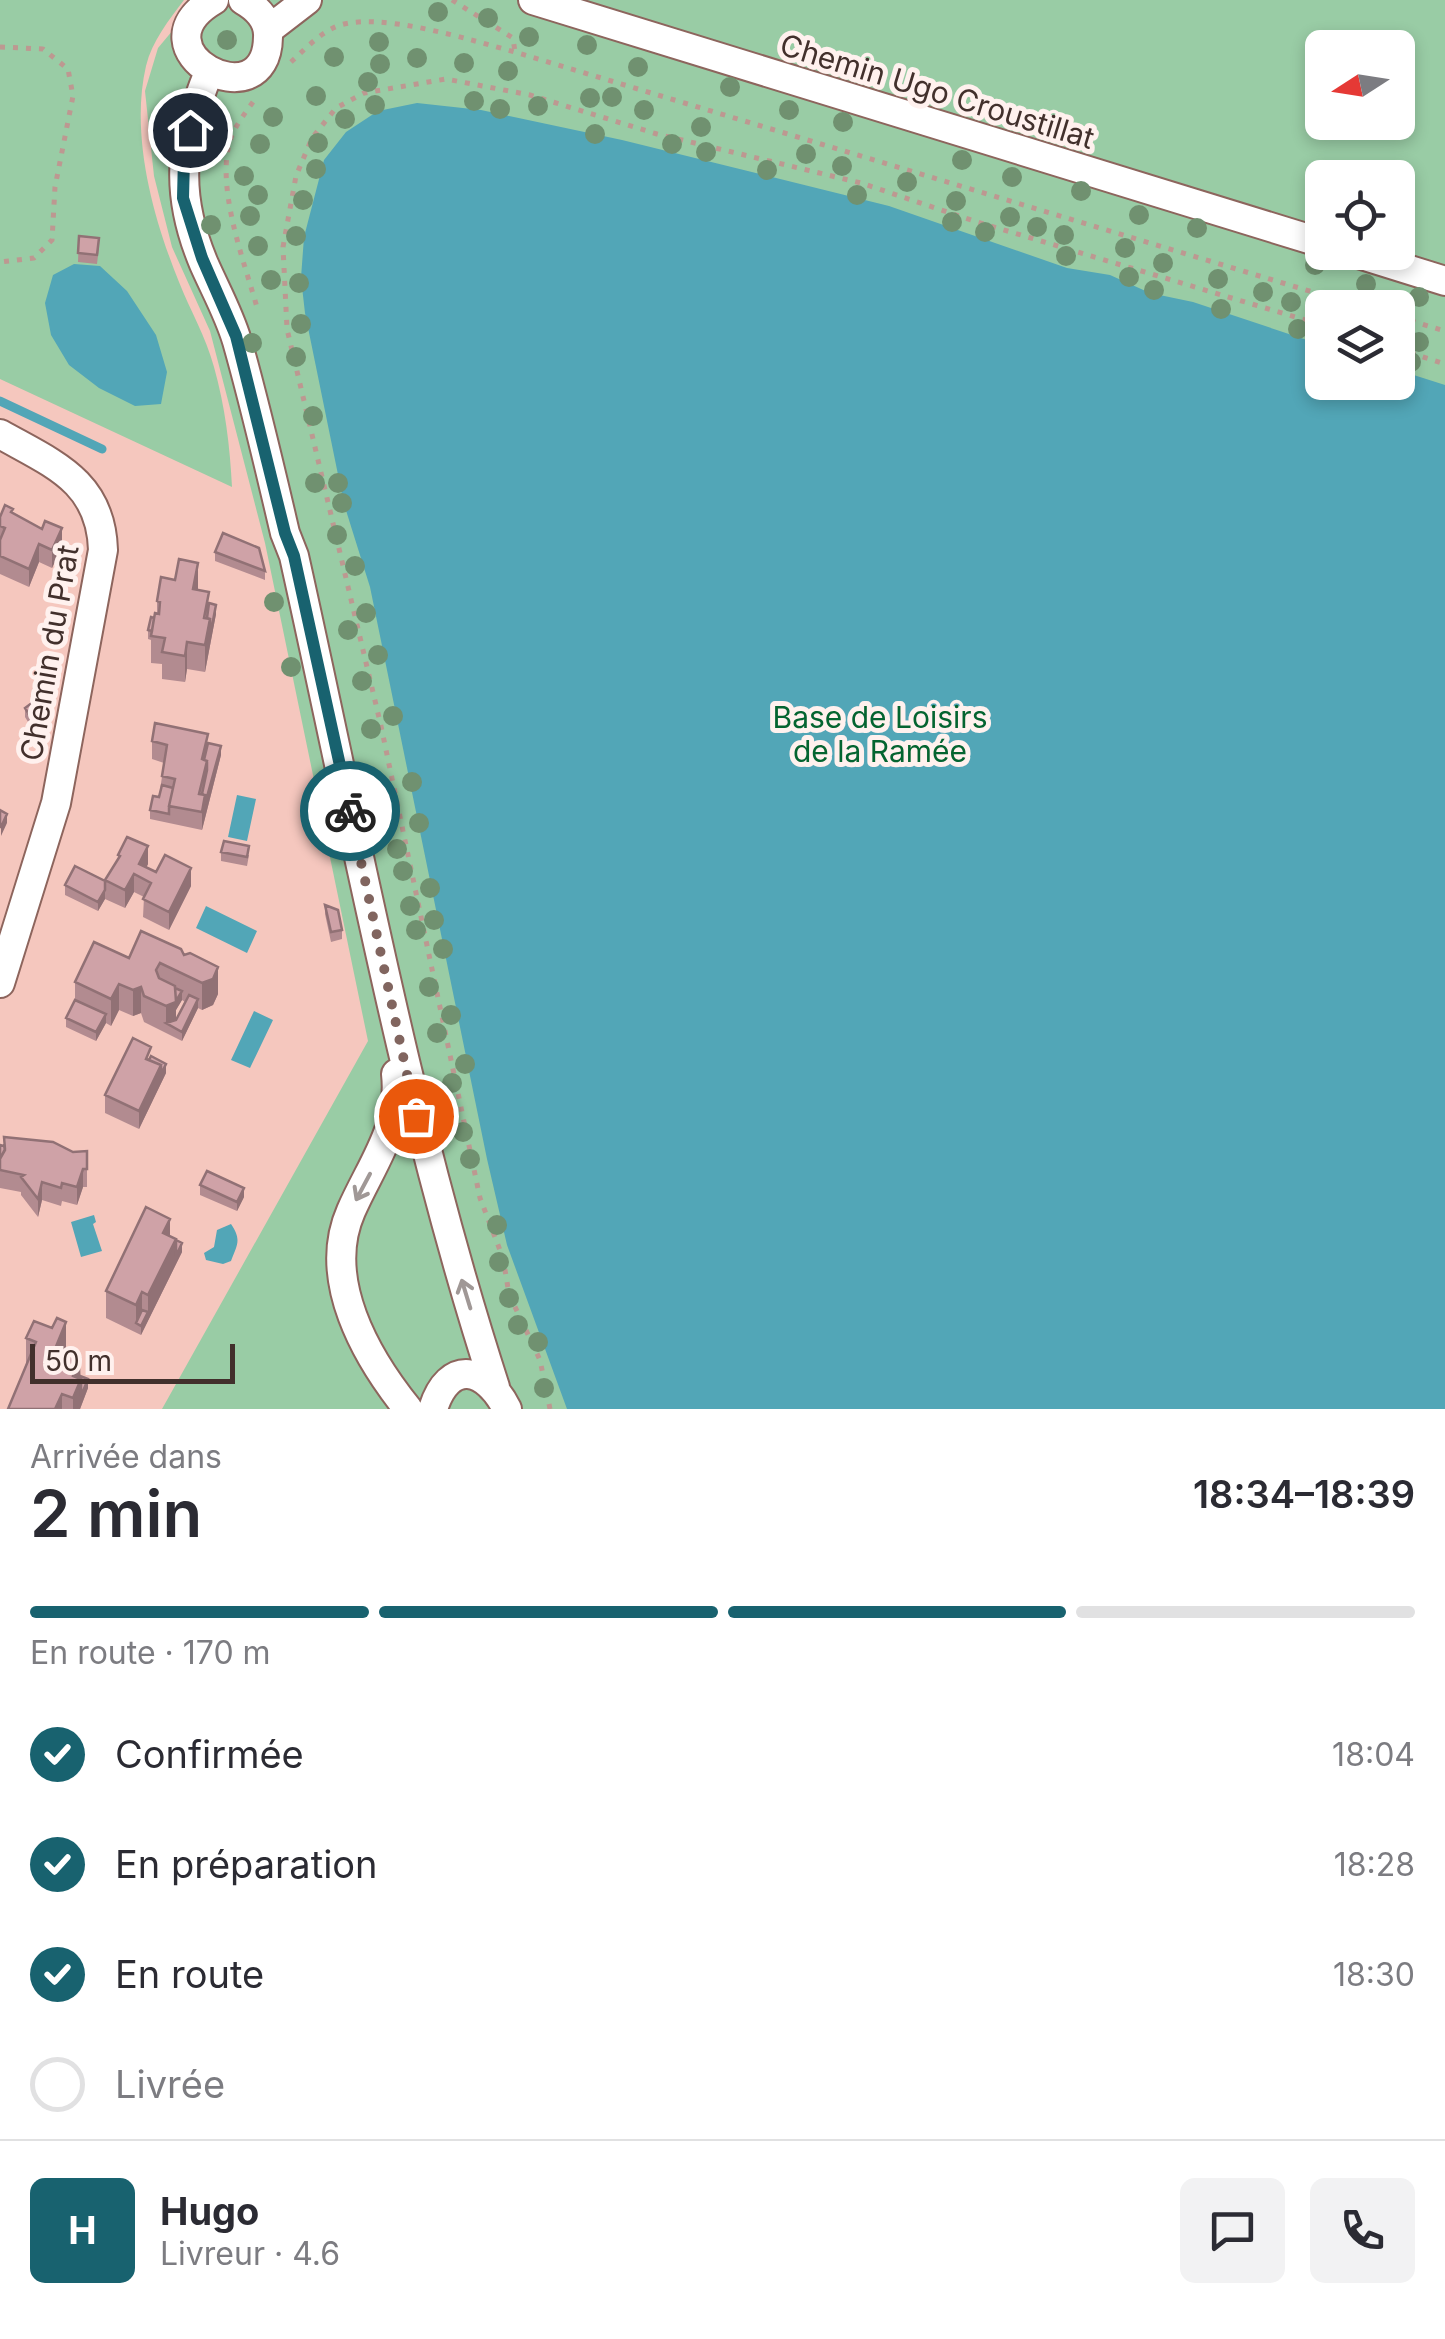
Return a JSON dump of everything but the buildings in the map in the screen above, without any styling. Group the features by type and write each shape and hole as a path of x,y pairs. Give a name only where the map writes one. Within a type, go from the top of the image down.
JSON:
{"street":[{"path":"214,0 201,8 188,36 196,61 209,72 230,78 250,72 265,55 268,30 263,17 243,0"},
{"path":"268,30 307,0"},
{"name":"Chemin Ugo Croustillat","path":"533,0 1305,239"},
{"path":"209,72 184,158 183,198 202,258 236,336 298,575 420,1133 449,1242 501,1398"},
{"path":"1412,270 1445,280"},
{"name":"Chemin du Prat","path":"0,434 62,469 79,484 98,514 103,550 56,803 0,983"},
{"path":"285,533 282,552 388,1028 398,1089 390,1132 345,1225 344,1284 358,1329 408,1409"},
{"path":"433,1409 439,1391 451,1378 470,1374 484,1378 501,1398"}],"path":[{"path":"452,0 512,38 515,52"},
{"path":"286,68 335,26 357,22 401,24 515,52 1306,290"},
{"path":"0,47 44,49 68,68 72,96 56,187 52,240 34,258 0,262"},
{"path":"550,1409 540,1360 509,1294 502,1258 480,1198 381,726 287,329 284,247 296,176 312,138 336,108 364,93 446,79 530,96 657,134 860,183 1305,320"},
{"path":"258,312 226,176 232,135 262,92"},
{"path":"1415,322 1445,331"},
{"path":"1415,354 1445,364"}],"green space":[{"path":"0,0 184,0 157,39 146,66 142,92 143,148 161,231 214,367 226,426 232,487 0,379"},
{"name":"Base de Loisirs de la Ramée","path":"198,0 1445,0 1445,1409 162,1409 368,1041 265,543 210,331 172,247 154,176 145,91 158,48"}],"water":[{"name":"Base de Loisirs de la Ramée","path":"417,103 481,110 622,140 889,206 1067,268 1110,275 1150,293 1193,302 1305,339 1305,400 1415,400 1415,375 1445,385 1445,1409 567,1409 507,1245 370,587 344,504 305,313 301,278 304,237 324,160 346,132 378,111"},
{"path":"74,264 100,266 127,291 156,335 167,372 161,404 135,406 99,388 69,365 51,335 45,303 53,275"},
{"path":"237,795 256,799 247,841 228,837"},
{"path":"206,906 257,931 247,953 196,928"},
{"path":"254,1011 273,1020 250,1068 231,1060"},
{"path":"94,1215 102,1251 81,1257 71,1222"},
{"path":"231,1224 237,1246 231,1261 223,1264 206,1260 204,1253 214,1247 217,1230"}],"waterway":[{"path":"0,401 102,449"}],"way so far":[{"path":"350,811 416,1116"}],"route":[{"path":"190,130 184,158 183,198 202,258 236,336 294,556 350,811"}]}
